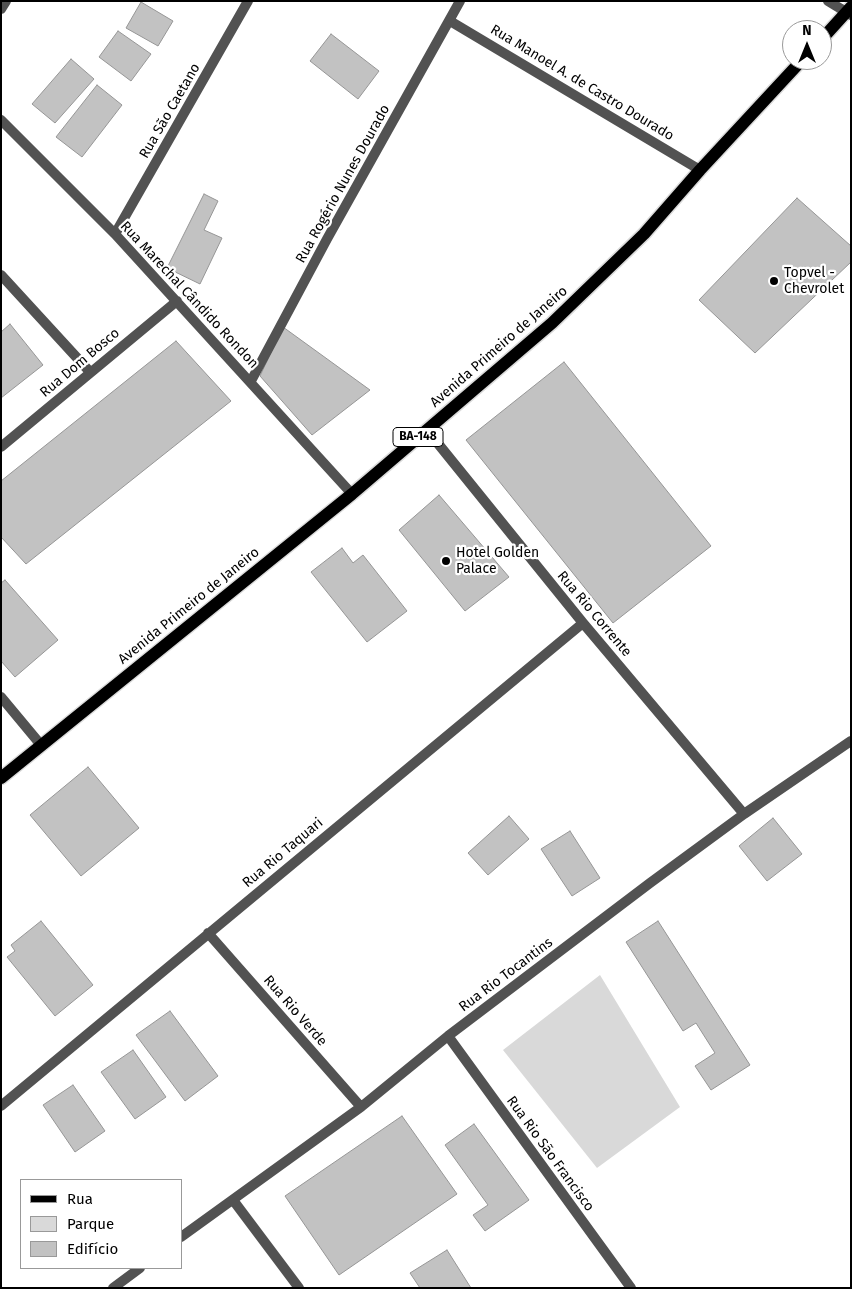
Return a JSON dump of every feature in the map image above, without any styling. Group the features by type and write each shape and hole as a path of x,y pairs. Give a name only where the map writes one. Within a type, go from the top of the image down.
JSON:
{"main road":[{"path":"832,29 850,11"},
{"name":"Avenida Primeiro de Janeiro","path":"1,778 352,494 552,323 644,234 700,170 793,70"}],"street":[{"path":"1,9 6,1"},
{"name":"Rua São Caetano","path":"115,234 248,1"},
{"name":"Rua Rogério Nunes Dourado","path":"250,381 460,1"},
{"path":"828,1 850,11"},
{"name":"Rua Manoel A. de Castro Dourado","path":"450,21 700,170"},
{"name":"Rua Marechal Cândido Rondon","path":"1,120 115,234 352,494"},
{"path":"1,275 90,372"},
{"name":"Rua Dom Bosco","path":"1,447 177,301"},
{"name":"Rua Rio Corrente","path":"427,430 583,623 744,814"},
{"name":"Rua Rio Taquari","path":"1,1106 583,623"},
{"path":"1,697 41,745"},
{"name":"Rua Rio Tocantins","path":"182,1237 361,1107 448,1036 744,814 851,741"},
{"name":"Rua Rio Verde","path":"208,933 361,1107"},
{"name":"Rua Rio São Francisco","path":"448,1036 631,1288"},
{"path":"233,1200 299,1288"},
{"path":"113,1288 139,1269"}],"green space":[{"path":"600,975 680,1107 597,1168 503,1050"}],"building":[{"path":"141,2 173,21 158,46 126,28"},
{"path":"118,31 151,54 131,81 99,57"},
{"path":"331,34 379,71 358,99 310,61"},
{"path":"71,59 94,79 55,123 32,104"},
{"path":"97,85 122,105 82,157 56,137"},
{"path":"204,194 218,201 204,230 222,238 200,284 167,268"},
{"name":"Topvel - Chevrolet","path":"797,198 851,246 851,262 755,353 699,300"},
{"path":"10,324 43,365 1,398 1,332"},
{"path":"283,327 370,390 312,435 260,376"},
{"path":"176,341 231,401 26,564 1,537 1,481"},
{"path":"564,362 711,546 613,623 466,440"},
{"name":"Hotel Golden Palace","path":"439,495 509,577 465,611 399,530"},
{"path":"342,548 353,563 363,555 407,611 367,642 311,572"},
{"path":"5,580 58,640 15,677 1,661 1,583"},
{"path":"88,767 139,828 81,876 30,815"},
{"path":"509,816 529,839 488,875 468,853"},
{"path":"773,818 802,854 767,881 739,846"},
{"path":"570,831 600,878 572,896 541,849"},
{"path":"41,921 93,985 55,1016 7,957 15,951 11,945"},
{"path":"658,921 750,1065 711,1090 695,1066 715,1053 696,1023 683,1031 626,942"},
{"path":"170,1011 218,1076 185,1101 136,1035"},
{"path":"133,1050 166,1097 135,1119 101,1072"},
{"path":"73,1085 105,1131 75,1152 43,1105"},
{"path":"402,1116 457,1194 339,1275 285,1196"},
{"path":"474,1124 529,1200 485,1231 473,1215 488,1205 445,1145"},
{"path":"447,1250 471,1288 420,1288 410,1273"}],"place":[{"name":"Topvel - Chevrolet","path":"774,281"},
{"name":"Hotel Golden Palace","path":"446,561"}]}
